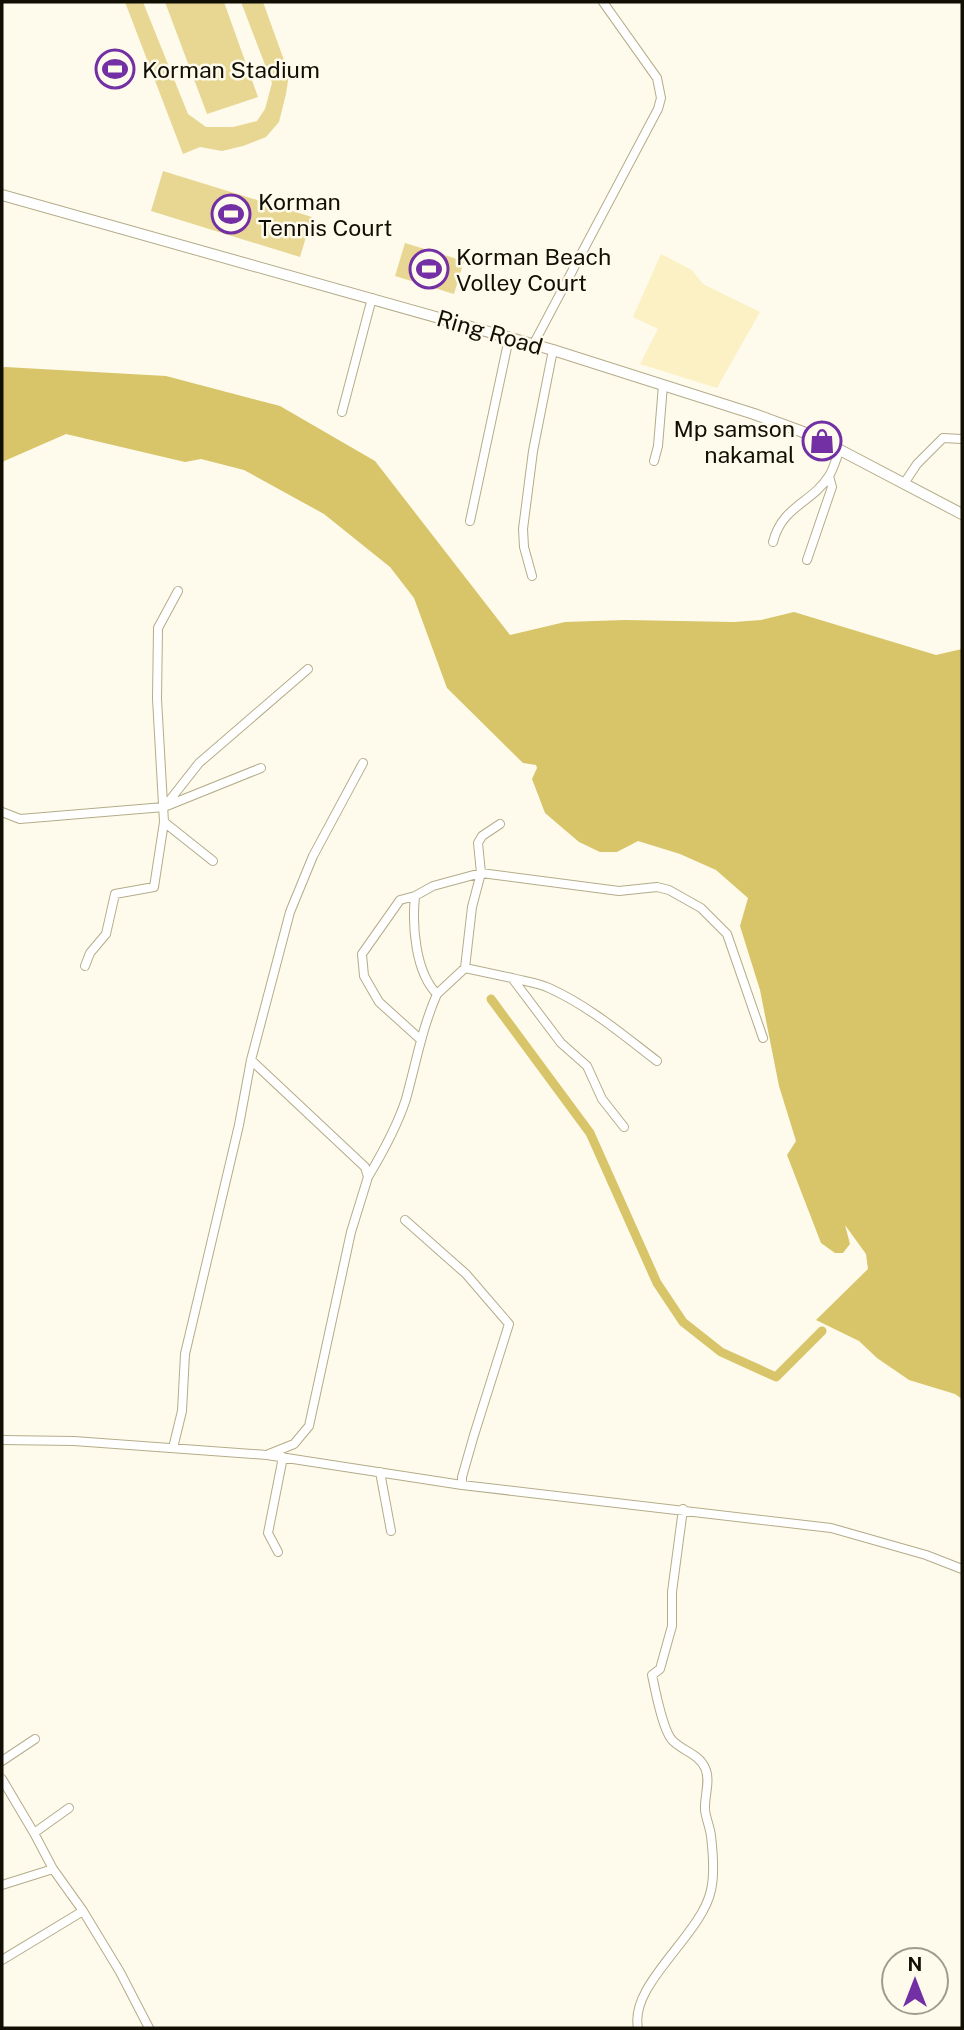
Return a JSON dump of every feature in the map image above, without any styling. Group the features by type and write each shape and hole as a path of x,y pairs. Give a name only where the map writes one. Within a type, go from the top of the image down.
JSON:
{"main road":[{"name":"Ring Road","path":"2,195 553,350 769,419 840,450 962,513"}],"street":[{"path":"533,345 661,98 657,78 603,2"},
{"path":"342,412 372,298"},
{"path":"470,521 509,338"},
{"path":"532,576 524,547 523,529 533,451 553,350"},
{"path":"654,461 658,446 663,385"},
{"path":"905,482 943,438 962,439"},
{"path":"773,542 775,532 790,509 800,504 829,476 840,450"},
{"path":"807,560 832,487 829,476"},
{"path":"85,966 90,953 106,934 116,894 154,887 164,822 157,699 158,628 178,591"},
{"path":"164,807 199,763 308,669"},
{"path":"173,1448 182,1411 185,1354 239,1125 251,1060 290,912 313,856 363,763"},
{"path":"2,813 20,819 164,807 261,768"},
{"path":"164,822 213,861"},
{"path":"267,1455 294,1444 309,1426 351,1232 368,1177 387,1145 405,1101 424,1022 437,994 465,968 472,907 481,873 478,843 482,836 500,824"},
{"path":"420,1039 379,1002 364,976 362,954 400,900 415,896 433,886 481,873 619,891 657,887 669,890 701,908 727,934 763,1038"},
{"path":"415,896 412,922 421,964 428,985 437,994"},
{"path":"465,968 547,986 613,1027 657,1061"},
{"path":"512,978 561,1043 587,1066 602,1099 624,1127"},
{"path":"251,1060 365,1167 368,1177"},
{"path":"405,1220 466,1274 509,1324 468,1456 462,1485"},
{"path":"2,1440 74,1441 267,1455 462,1485 831,1528 926,1555 962,1569"},
{"path":"278,1552 268,1533 283,1457"},
{"path":"380,1472 391,1531"},
{"path":"638,2028 636,2016 641,2003 663,1962 681,1945 704,1910 711,1890 711,1835 705,1809 707,1770 698,1757 671,1739 652,1675 660,1669 672,1626 672,1592 683,1509"},
{"path":"2,1761 35,1739"},
{"path":"2,1779 52,1869 83,1911 120,1972 147,2027"},
{"path":"34,1833 69,1808"},
{"path":"2,1885 52,1869"},
{"path":"2,1960 83,1911"}],"shaded area":[{"path":"125,2 143,2 188,114 206,127 233,127 257,121 265,109 272,83 241,2 263,2 289,74 279,122 266,137 243,146 222,151 200,147 183,154"},
{"path":"165,2 224,2 258,97 207,114"},
{"name":"Korman Tennis Court","path":"163,171 312,217 300,257 151,211"},
{"name":"Korman Beach Volley Court","path":"405,243 464,261 454,294 395,276"},
{"path":"661,254 692,270 703,284 760,312 717,388 640,364 658,329 633,317"},
{"path":"2,368 166,376 280,406 375,461 510,635 565,622 734,622 761,620 794,612 936,655 962,649 962,1399 955,1394 909,1380 877,1358 859,1341 816,1320 868,1269 866,1254 845,1225 850,1244 843,1253 835,1253 821,1243 787,1155 796,1141 779,1086 760,990 740,926 748,898 716,870 680,854 638,841 617,852 600,852 579,842 545,813 532,779 536,765 523,763 447,688 414,598 390,567 324,514 244,470 201,459 185,462 66,434 2,462"}],"waterway":[{"path":"491,999 590,1133 657,1283 683,1322 721,1352 776,1377 822,1331"}],"place":[{"name":"Korman Stadium","path":"115,69"},
{"name":"Korman Tennis Court","path":"231,214"},
{"name":"Korman Beach Volley Court","path":"429,269"},
{"name":"Mp samson nakamal","path":"822,441"}]}
